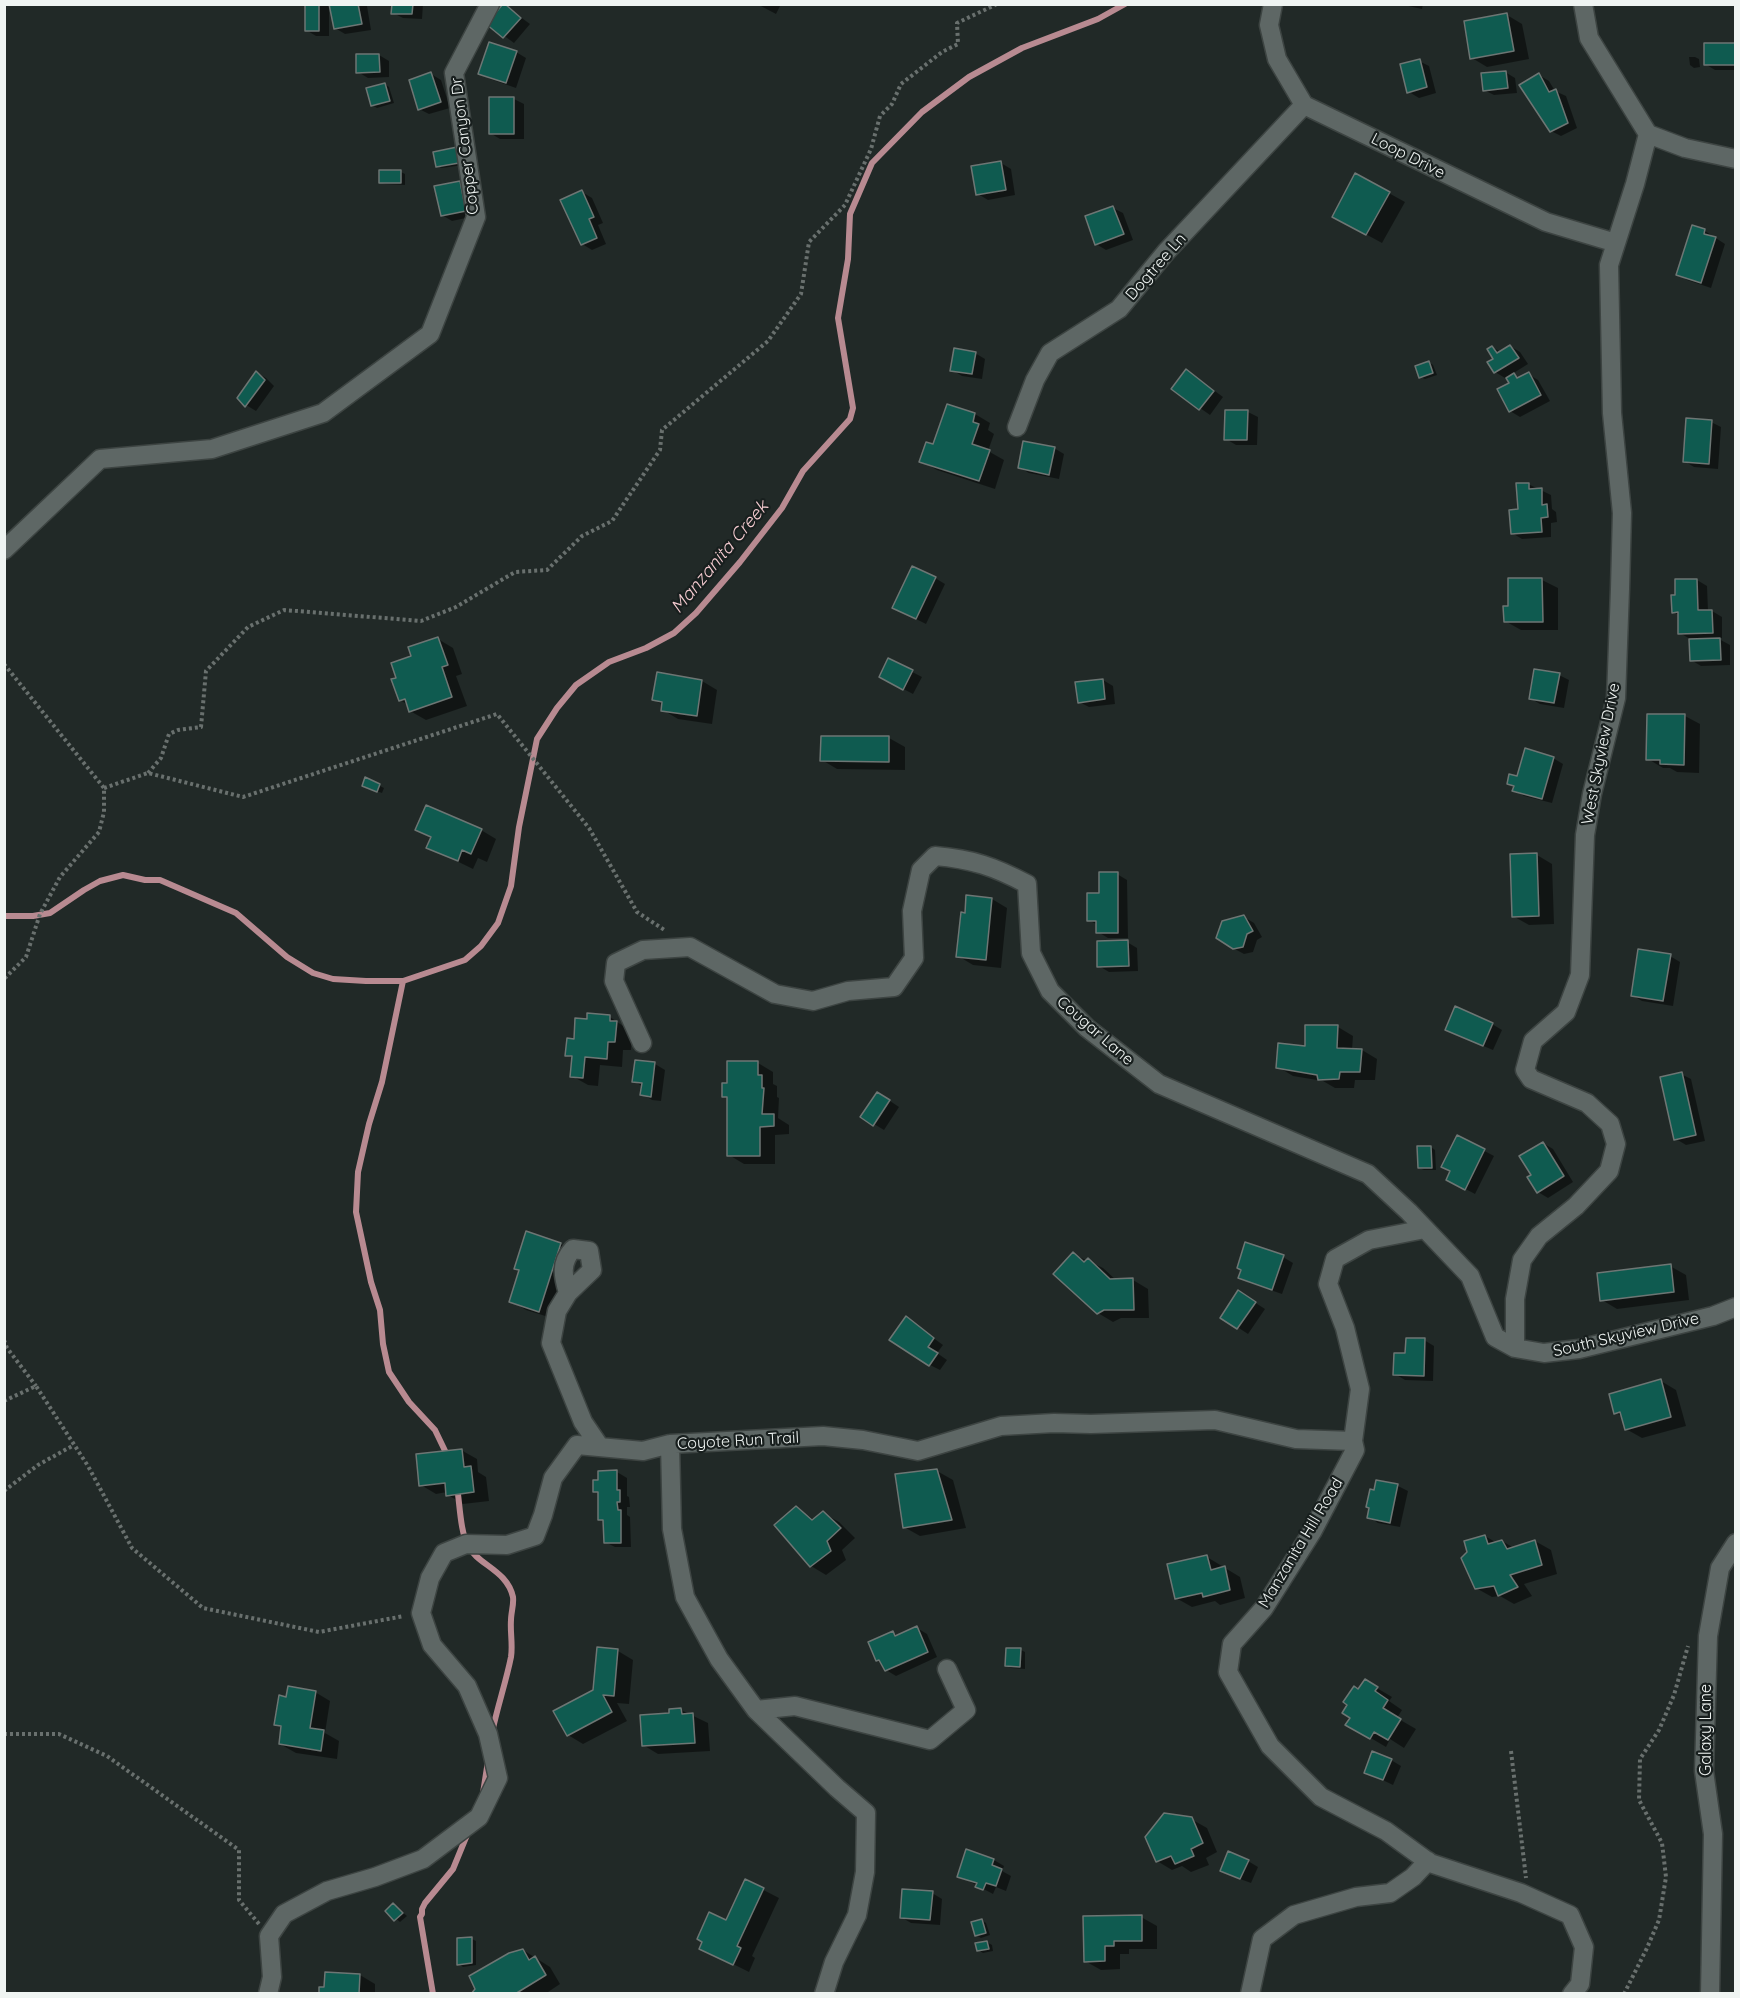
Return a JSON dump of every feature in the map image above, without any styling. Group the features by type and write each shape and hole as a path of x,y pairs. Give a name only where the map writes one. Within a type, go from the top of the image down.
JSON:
{"street":[{"name":"Copper Canyon Dr","path":"4,550 100,459 212,449 323,413 430,334 476,217 454,73 490,4"},
{"path":"1273,4 1269,25 1277,59 1304,105"},
{"path":"1583,4 1589,38 1648,134 1685,148 1736,159"},
{"name":"Loop Drive","path":"1304,105 1546,222 1616,243"},
{"name":"Dogtree Ln","path":"1017,427 1035,381 1050,353 1119,309 1166,252 1304,105"},
{"name":"West Skyview Drive","path":"1515,1348 1515,1299 1522,1260 1539,1236 1576,1206 1609,1171 1616,1144 1610,1124 1587,1102 1531,1080 1525,1070 1533,1041 1566,1012 1580,975 1585,835 1592,794 1616,698 1622,513 1612,413 1609,265 1635,184 1648,134"},
{"name":"Cougar Lane","path":"690,947 775,994 813,1001 848,992 894,987 914,958 912,911 921,870 935,856 963,858 1000,869 1027,884 1031,953 1050,992 1087,1028 1159,1084 1368,1174 1470,1276 1496,1337 1515,1348"},
{"path":"642,1043 614,981 616,963 643,950 690,947"},
{"path":"1354,1446 1360,1389 1345,1328 1328,1284 1335,1259 1369,1240 1425,1229"},
{"path":"568,1293 557,1311 551,1343 583,1422 600,1447"},
{"name":"South Skyview Drive","path":"1515,1348 1544,1353 1579,1349 1713,1316 1736,1307"},
{"name":"Coyote Run Trail","path":"824,1994 834,1962 857,1915 866,1872 866,1813 756,1710 719,1659 686,1598 672,1529 670,1444 823,1436 863,1440 918,1450 1000,1426 1215,1420 1296,1439 1354,1446"},
{"path":"268,1994 272,1977 268,1936 284,1914 327,1890 375,1877 423,1859 478,1817 498,1779 488,1734 467,1686 432,1645 421,1613 430,1578 444,1553 466,1544 507,1545 535,1536 553,1478 577,1445 643,1451 670,1444"},
{"name":"Manzanita Hill Road","path":"1354,1446 1312,1532 1264,1608 1232,1644 1228,1672 1270,1746 1321,1797 1386,1831 1428,1862 1529,1896 1570,1915 1584,1947 1580,1984 1572,1994"},
{"name":"Galaxy Lane","path":"1710,1994 1713,1834 1704,1771 1707,1636 1720,1568 1736,1543"},
{"path":"756,1710 795,1706 930,1740 966,1710 947,1669"},
{"path":"1250,1994 1262,1939 1294,1916 1356,1897 1390,1893 1413,1877 1428,1862"}],"path":[{"path":"104,788 148,773 161,758 169,734 178,730 201,727 206,671 248,627 284,610 421,621 456,607 515,572 547,570 582,536 612,521 660,450 662,430 768,341 801,294 809,242 845,205 871,149 880,116 892,104 901,84 942,52 958,44 957,23 997,4"},
{"path":"4,664 104,788 104,812 99,832 60,877 40,914 26,957 4,979"},
{"path":"148,773 243,797 497,714 589,828 637,912 690,947"},
{"path":"4,1340 7,1348 36,1386 88,1466 132,1548 203,1608 319,1632 421,1613"},
{"path":"4,1401 36,1386"},
{"path":"4,1491 38,1465 74,1445"},
{"path":"1624,1994 1659,1920 1666,1877 1662,1843 1639,1800 1640,1758 1659,1730 1674,1695 1690,1639"},
{"path":"4,1734 59,1734 107,1756 239,1850 239,1900 268,1936"},
{"path":"1511,1751 1529,1896"}],"building":[{"path":"305,4 319,4 319,31 305,31"},
{"path":"329,4 358,4 362,24 334,29"},
{"path":"392,4 413,4 412,14 391,14"},
{"path":"503,4 521,18 503,38 486,24"},
{"path":"1507,13 1514,51 1470,59 1464,21"},
{"path":"489,42 517,51 506,83 478,74"},
{"path":"1704,43 1736,43 1736,65 1704,65"},
{"path":"356,54 379,54 380,72 356,73"},
{"path":"1420,59 1427,87 1407,93 1400,64"},
{"path":"1506,71 1508,88 1483,91 1481,73"},
{"path":"431,72 441,102 418,110 409,80"},
{"path":"1539,73 1549,92 1556,89 1568,123 1550,132 1519,85"},
{"path":"385,83 390,101 371,106 366,88"},
{"path":"489,97 514,97 514,134 489,134"},
{"path":"457,147 459,163 436,167 433,152"},
{"path":"1001,161 1006,190 976,195 971,166"},
{"path":"379,170 401,170 401,183 379,183"},
{"path":"1355,173 1390,192 1366,235 1332,217"},
{"path":"460,181 466,211 441,216 434,186"},
{"path":"582,190 594,217 589,219 597,238 581,245 560,200"},
{"path":"1113,206 1124,234 1095,245 1085,216"},
{"path":"1692,225 1705,229 1704,234 1716,237 1701,283 1676,275"},
{"path":"1510,345 1519,358 1494,373 1487,362 1493,359 1487,349 1492,346 1497,353"},
{"path":"954,348 976,352 972,374 950,371"},
{"path":"1429,361 1433,373 1419,378 1415,366"},
{"path":"1186,369 1214,391 1199,410 1171,389"},
{"path":"256,371 265,380 245,407 237,398"},
{"path":"1529,372 1541,395 1509,412 1497,389 1509,383 1506,378 1514,373 1517,378"},
{"path":"947,404 975,413 973,422 979,424 972,444 990,450 979,481 919,462 926,442 933,444"},
{"path":"1225,410 1248,410 1247,440 1224,440"},
{"path":"1686,418 1712,420 1709,464 1683,462"},
{"path":"1023,441 1055,447 1049,475 1018,468"},
{"path":"1516,483 1529,483 1529,489 1542,488 1542,505 1547,504 1548,517 1541,518 1542,532 1511,534 1509,510 1518,509"},
{"path":"912,566 936,577 916,619 892,608"},
{"path":"1508,578 1542,578 1543,622 1504,622 1503,606 1508,606"},
{"path":"1675,579 1697,579 1698,610 1712,610 1713,633 1678,634 1678,612 1672,613 1671,595 1675,595"},
{"path":"438,637 448,665 442,667 452,697 409,712 405,699 399,701 391,679 396,678 391,663 411,656 408,647"},
{"path":"1720,638 1721,660 1690,661 1689,639"},
{"path":"888,658 913,670 903,690 879,677"},
{"path":"1534,669 1560,673 1554,703 1529,699"},
{"path":"657,672 702,680 697,716 661,711 662,702 652,700"},
{"path":"1103,679 1105,699 1078,703 1075,682"},
{"path":"1647,714 1685,714 1684,765 1660,764 1660,760 1646,760"},
{"path":"821,736 889,736 889,762 820,761"},
{"path":"1525,748 1554,757 1542,799 1512,791 1514,786 1507,784 1509,774 1517,776"},
{"path":"365,777 380,784 377,792 362,786"},
{"path":"426,805 482,829 471,854 462,850 458,861 426,848 431,837 415,830"},
{"path":"1537,853 1539,916 1512,917 1510,854"},
{"path":"1099,872 1118,872 1118,933 1096,933 1096,921 1087,921 1087,893 1099,893"},
{"path":"966,895 992,898 986,960 956,957 961,912 965,913"},
{"path":"1244,915 1253,931 1247,934 1243,947 1233,949 1216,938 1222,921"},
{"path":"1128,940 1129,966 1097,967 1097,941"},
{"path":"1638,949 1671,954 1663,1001 1631,996"},
{"path":"1455,1006 1493,1023 1483,1046 1445,1030"},
{"path":"587,1013 610,1015 610,1021 617,1021 615,1042 608,1042 607,1059 585,1057 583,1078 570,1077 572,1056 565,1056 567,1038 574,1039 575,1018 587,1019"},
{"path":"1305,1025 1338,1025 1337,1048 1362,1049 1360,1072 1340,1072 1339,1079 1318,1080 1317,1075 1276,1068 1278,1043 1305,1046"},
{"path":"635,1060 655,1062 651,1097 640,1095 642,1083 632,1082"},
{"path":"727,1061 758,1061 758,1075 762,1075 762,1088 764,1088 762,1114 774,1114 774,1126 760,1127 760,1156 727,1156 727,1097 722,1097 722,1083 727,1083"},
{"path":"1682,1072 1696,1135 1674,1140 1660,1077"},
{"path":"877,1092 890,1100 873,1126 860,1117"},
{"path":"1457,1135 1485,1149 1465,1190 1446,1180 1450,1171 1441,1167"},
{"path":"1543,1142 1564,1176 1537,1193 1527,1177 1531,1175 1519,1156"},
{"path":"1417,1146 1431,1146 1432,1168 1418,1168"},
{"path":"526,1231 561,1243 539,1312 509,1302 519,1270 514,1269"},
{"path":"1245,1242 1284,1255 1272,1290 1238,1278 1241,1270 1237,1268"},
{"path":"1073,1252 1084,1262 1088,1258 1110,1279 1133,1278 1134,1310 1104,1310 1097,1314 1053,1274"},
{"path":"1671,1264 1674,1292 1600,1301 1597,1273"},
{"path":"1238,1290 1256,1302 1237,1329 1220,1318"},
{"path":"906,1316 934,1338 928,1347 938,1353 929,1366 889,1340"},
{"path":"1406,1338 1425,1338 1424,1376 1393,1375 1394,1353 1405,1353"},
{"path":"1661,1379 1671,1417 1625,1430 1620,1412 1614,1414 1609,1394"},
{"path":"462,1449 464,1467 471,1466 474,1492 446,1496 445,1483 419,1486 416,1454"},
{"path":"937,1469 952,1520 903,1528 895,1474"},
{"path":"617,1470 617,1490 620,1490 620,1502 617,1502 618,1510 621,1510 621,1543 604,1543 603,1520 598,1520 598,1492 593,1492 593,1480 598,1480 598,1471"},
{"path":"1376,1480 1398,1484 1390,1523 1367,1518 1369,1508 1366,1507 1370,1489 1374,1490"},
{"path":"796,1506 812,1520 823,1511 841,1528 827,1541 831,1551 810,1567 774,1525"},
{"path":"1485,1535 1488,1544 1502,1540 1507,1549 1535,1540 1542,1565 1510,1575 1518,1587 1498,1596 1494,1586 1475,1589 1461,1558 1467,1552 1464,1541"},
{"path":"1207,1555 1211,1570 1225,1566 1230,1590 1203,1597 1202,1593 1175,1599 1167,1564"},
{"path":"917,1626 928,1652 885,1671 879,1660 876,1661 868,1642 893,1631 895,1636"},
{"path":"597,1647 618,1649 614,1696 603,1695 612,1712 567,1736 553,1711 593,1690"},
{"path":"1006,1648 1021,1648 1020,1667 1005,1666"},
{"path":"1365,1679 1378,1687 1375,1691 1388,1700 1383,1708 1401,1719 1388,1740 1374,1732 1370,1739 1345,1725 1350,1718 1342,1713 1347,1705 1343,1702 1354,1686 1358,1689"},
{"path":"288,1686 316,1691 310,1728 324,1730 321,1751 279,1744 281,1726 274,1725 279,1695 286,1697"},
{"path":"681,1708 682,1714 693,1713 695,1743 642,1746 640,1715 669,1713 669,1709"},
{"path":"1372,1751 1392,1759 1383,1780 1364,1773"},
{"path":"1164,1813 1192,1817 1203,1843 1191,1849 1194,1856 1175,1864 1171,1856 1156,1862 1145,1837"},
{"path":"966,1849 994,1859 992,1865 1002,1869 996,1886 986,1883 983,1890 975,1887 977,1883 957,1877"},
{"path":"1228,1851 1249,1860 1240,1879 1220,1871"},
{"path":"745,1879 764,1888 737,1946 741,1948 733,1965 699,1949 702,1942 697,1939 709,1912 726,1920"},
{"path":"902,1889 933,1891 930,1920 900,1918"},
{"path":"393,1903 403,1913 394,1921 385,1911"},
{"path":"1142,1915 1142,1941 1114,1941 1114,1946 1105,1946 1105,1961 1084,1962 1083,1916"},
{"path":"982,1919 986,1933 975,1936 971,1922"},
{"path":"472,1937 472,1963 457,1965 457,1938"},
{"path":"987,1941 989,1949 977,1951 975,1943"},
{"path":"523,1949 529,1960 535,1956 546,1975 515,1994 471,1994 475,1989 469,1976 509,1953"},
{"path":"325,1972 360,1974 359,1994 319,1994 319,1987 324,1987"}],"waterway":[{"name":"Manzanita Creek","path":"4,916 33,916 50,913 100,881 123,875 145,880 160,880 236,913 287,957 313,973 333,979 403,981 465,960 481,946 498,923 511,886 519,827 537,739 557,708 576,685 609,662 646,648 674,633 696,613 782,508 803,471 850,419 853,408 838,318 848,259 850,214 872,163 922,112 969,77 1022,48 1098,19 1125,4"},
{"path":"403,981 382,1082 358,1172 356,1212 371,1282 380,1310 383,1344 389,1372 409,1402 435,1430 448,1457"},
{"path":"457,1487 462,1525 468,1546 478,1558 505,1580 513,1597 511,1657 492,1733"},
{"path":"483,1793 488,1761"},
{"path":"433,1994 420,1917 425,1903 453,1869 469,1830"}]}
